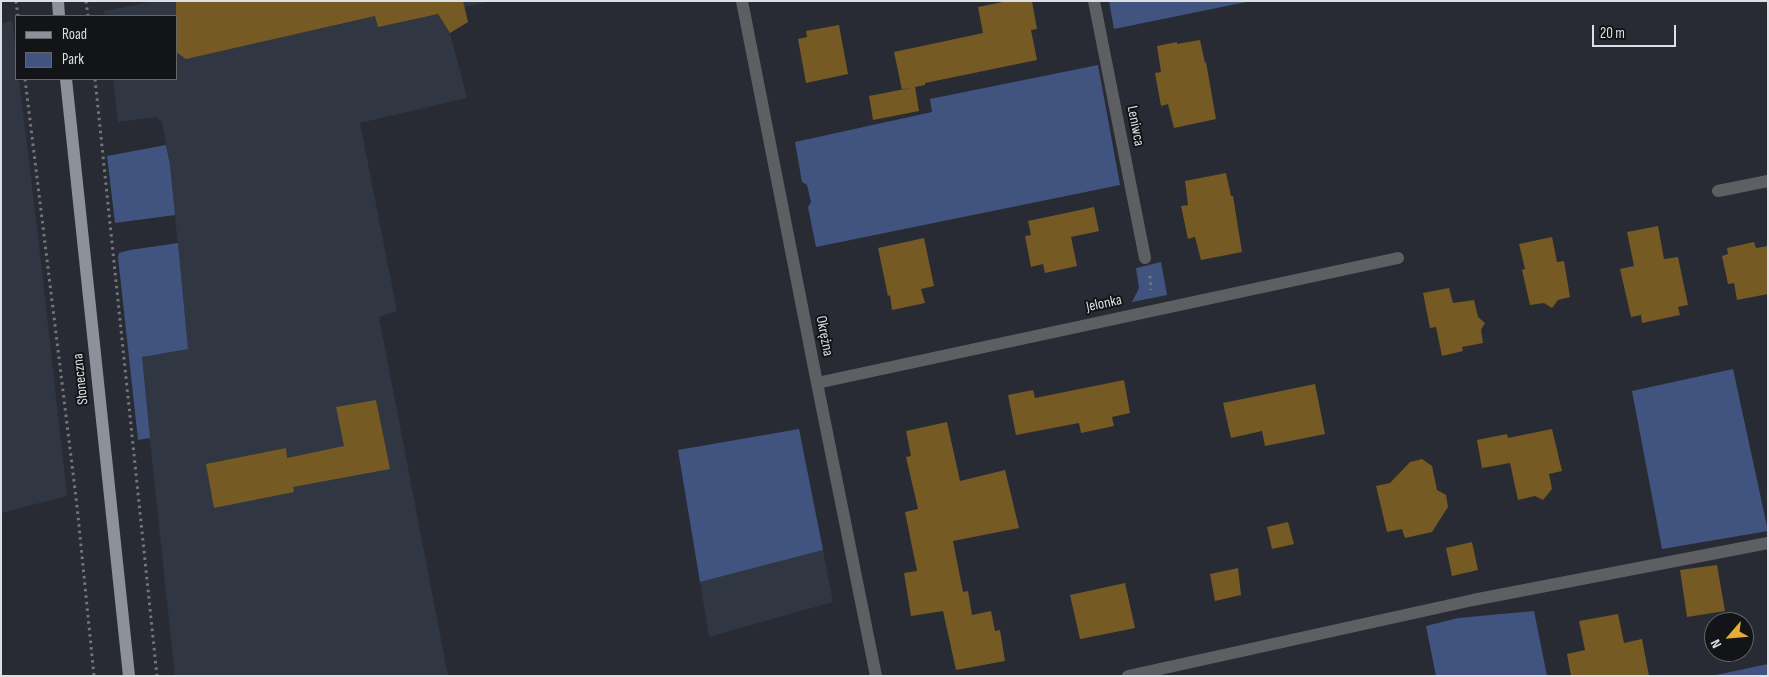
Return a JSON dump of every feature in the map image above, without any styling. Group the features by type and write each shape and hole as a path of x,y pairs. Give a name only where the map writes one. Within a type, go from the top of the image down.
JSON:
{"main road":[{"path":"58,1 59,15"},
{"name":"Słoneczna","path":"66,80 129,676"}],"street":[{"name":"Okrężna","path":"742,1 876,676"},
{"name":"Leniwca","path":"1094,1 1145,258"},
{"path":"1718,191 1768,181"},
{"name":"Jelonka","path":"817,383 1398,258"},
{"path":"1128,676 1481,599 1768,543"}],"path":[{"path":"16,1 18,15"},
{"path":"86,1 88,15"},
{"path":"25,80 77,506 94,676"},
{"path":"95,80 157,676"},
{"path":"1145,258 1151,279 1152,311"}],"shaded area":[{"path":"155,1 492,1 465,7 468,22 450,33 467,98 360,123 397,311 379,317 448,676 175,676 141,357 188,348 170,165 162,122 156,117 118,122 113,80 178,80 178,15 105,15 104,11"},
{"path":"12,20 15,47 15,80 19,80 67,496 1,513 1,24"},
{"path":"823,550 833,602 709,637 700,582"}],"green space":[{"path":"1109,1 1251,1 1114,29"},
{"path":"1098,65 1120,185 816,247 808,207 811,202 807,185 802,182 795,142 932,112 930,99"},
{"path":"166,145 175,215 115,223 107,156"},
{"path":"178,243 188,349 142,357 150,438 138,440 118,257 119,253 130,250"},
{"path":"1161,262 1167,295 1132,302 1139,288 1136,268"},
{"path":"1733,369 1768,531 1662,549 1632,391"},
{"path":"799,429 823,550 700,582 678,450"},
{"path":"1534,611 1547,676 1436,676 1426,626 1458,618"},
{"path":"1768,664 1768,676 1711,676"}],"building":[{"path":"176,1 463,1 468,22 450,33 438,14 378,27 375,16 186,59 178,53 178,15 176,15"},
{"path":"1008,1 1032,1 1037,29 1031,30 1037,60 925,83 925,85 915,87 919,111 873,120 869,96 902,90 894,52 983,33 978,7"},
{"path":"839,25 848,74 806,83 798,39 807,37 806,31"},
{"path":"1200,40 1206,62 1216,119 1174,128 1168,104 1161,106 1155,73 1161,72 1157,46"},
{"path":"1226,173 1231,196 1233,196 1242,252 1201,260 1195,237 1188,239 1181,206 1188,205 1185,181"},
{"path":"1094,207 1099,231 1071,237 1077,266 1045,273 1043,264 1031,267 1025,236 1031,235 1028,221"},
{"path":"1658,226 1664,259 1678,257 1688,305 1678,307 1680,315 1642,323 1641,315 1631,317 1620,269 1634,266 1627,232"},
{"path":"1552,237 1557,262 1564,261 1570,297 1558,300 1552,308 1544,303 1530,305 1522,270 1525,269 1519,244"},
{"path":"924,238 934,286 921,289 925,303 892,310 878,248"},
{"path":"1754,242 1756,248 1768,246 1768,294 1737,300 1734,283 1728,284 1722,256 1728,254 1727,248"},
{"path":"1449,288 1453,303 1474,300 1478,317 1485,323 1481,330 1483,343 1462,347 1463,351 1442,356 1436,327 1430,328 1423,293"},
{"path":"1124,380 1130,413 1112,417 1114,426 1081,433 1079,423 1016,435 1008,395 1033,390 1035,398"},
{"path":"1315,384 1325,434 1265,446 1262,431 1231,438 1223,403"},
{"path":"376,400 390,469 293,487 294,492 214,508 206,464 286,448 287,458 344,446 336,407"},
{"path":"947,422 960,481 1005,470 1019,528 953,541 963,592 968,591 972,615 991,611 995,631 1000,630 1005,661 956,670 943,611 911,616 904,573 917,571 905,512 918,509 906,457 911,456 906,431"},
{"path":"1552,429 1562,471 1549,474 1552,489 1543,500 1535,496 1518,500 1510,463 1482,468 1477,440 1507,434 1508,438"},
{"path":"1422,459 1432,466 1437,490 1446,495 1448,507 1432,532 1405,538 1402,529 1387,532 1376,486 1390,483 1410,462"},
{"path":"1288,522 1294,544 1272,549 1267,527"},
{"path":"1472,542 1478,570 1452,576 1446,548"},
{"path":"1717,565 1725,611 1704,612 1704,614 1687,617 1680,570"},
{"path":"1238,568 1241,595 1215,601 1210,574"},
{"path":"1125,583 1135,628 1080,639 1070,595"},
{"path":"1618,614 1624,643 1642,639 1649,676 1571,676 1567,654 1585,650 1579,621"}]}
